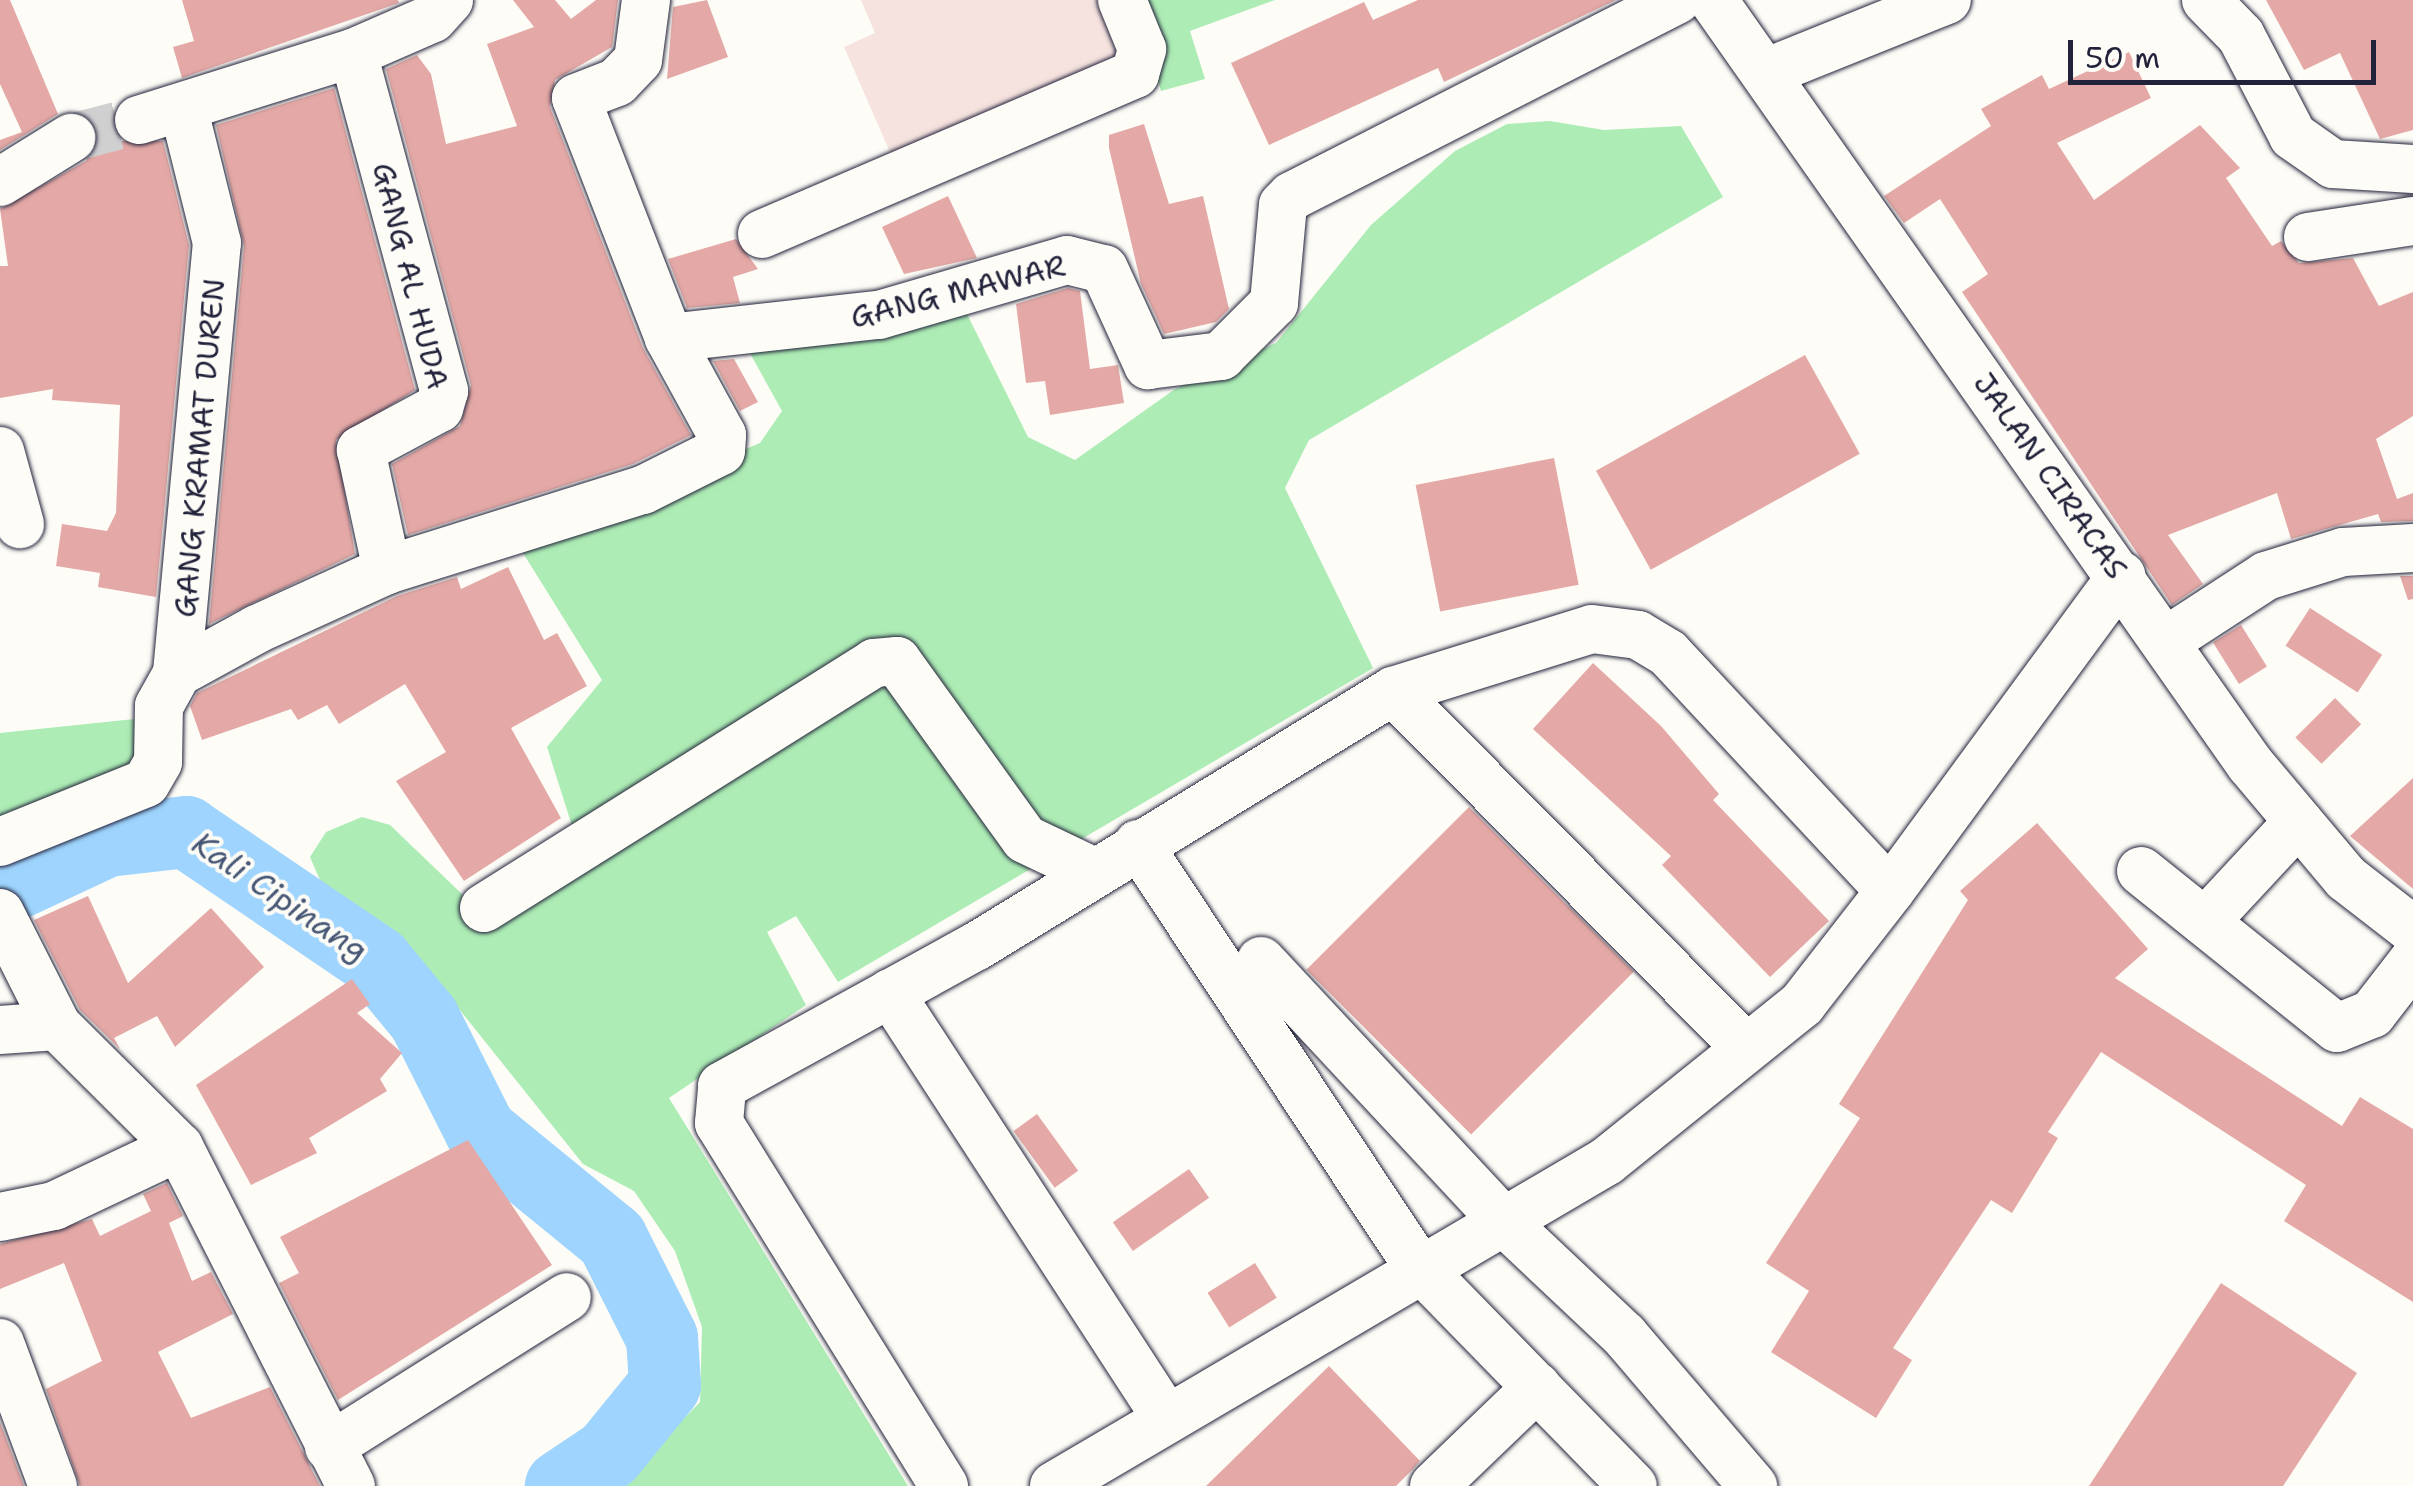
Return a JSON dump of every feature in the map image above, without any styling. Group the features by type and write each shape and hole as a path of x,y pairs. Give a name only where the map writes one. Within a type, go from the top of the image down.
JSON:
{"street":[{"path":"139,120 353,54 433,18 449,0"},
{"path":"177,673 386,570 594,509 716,456 722,435 668,338 576,98 616,82 638,60 646,0"},
{"path":"762,234 1136,74 1142,49 1122,0"},
{"name":"GANG MAWAR","path":"668,338 879,316 1066,260 1104,269 1148,365 1221,356 1274,303 1282,206 1292,196 1677,0"},
{"name":"JALAN CIRACAS","path":"1713,0 2298,822 2346,878 2413,930"},
{"path":"1765,73 1947,0"},
{"path":"2206,0 2241,36 2293,136 2333,164 2413,168"},
{"name":"GANG AL HUDA","path":"353,54 444,391 439,408 361,450 386,570"},
{"name":"GANG KRAMAT DUREN","path":"0,842 104,806 156,774 154,727 177,673 217,243 184,107"},
{"path":"0,182 71,138"},
{"path":"2308,237 2413,221"},
{"path":"0,451 20,524"},
{"path":"2166,641 2266,576 2343,552 2413,548"},
{"path":"1054,1486 1167,1418 1336,1325 1417,1264 1504,1222 1662,1120 1742,1044 1802,1004 1890,892 2121,576"},
{"path":"944,1486 715,1111 722,1086 738,1074 890,993 1393,691 1592,629 1638,635 1668,653 1890,892"},
{"path":"484,908 874,663 897,661 1025,838 1090,870"},
{"path":"1393,691 1742,1044"},
{"path":"2205,922 2298,822"},
{"path":"1138,844 1417,1264 1633,1486"},
{"path":"2142,870 2342,1029 2372,1014 2413,961"},
{"path":"1,915 57,1026 179,1147 340,1467 567,1297"},
{"path":"1261,961 1504,1222 1624,1336 1753,1486"},
{"path":"890,993 1167,1418"},
{"path":"0,1030 57,1026"},
{"path":"0,1217 54,1206 179,1147"},
{"path":"6,1357 53,1486"},
{"path":"1434,1486 1537,1387"}],"shaded area":[{"path":"861,0 1121,0 1142,49 893,159 844,47 875,33"}],"green space":[{"path":"1135,0 1275,0 1190,31 1205,79 1161,91"},
{"path":"1550,121 1604,130 1681,126 1723,197 1309,440 1285,488 1373,668 838,982 796,916 767,932 806,1005 669,1098 908,1486 617,1486 700,1402 702,1327 675,1251 634,1191 583,1164 459,1009 322,885 310,857 326,832 362,817 390,825 463,895 573,829 547,747 602,680 518,545 760,443 782,411 746,346 962,304 1028,437 1075,460 1175,389 1276,343 1371,225 1455,151 1507,124"},
{"path":"144,718 169,791 0,824 0,733"}],"building":[{"path":"0,0 10,0 58,114 0,150 0,140 22,132 0,84"},
{"path":"182,0 399,3 182,78 173,47 194,41"},
{"path":"513,0 555,0 571,19 596,0 618,0 612,47 555,80 550,107 643,348 691,435 633,464 408,535 392,464 460,426 471,385 386,69 417,55 431,74 446,144 517,126 487,44 534,27"},
{"path":"707,0 728,57 667,79 673,7"},
{"path":"1418,0 1616,0 1444,82 1438,68 1269,145 1231,63 1364,2 1373,20"},
{"path":"2266,0 2413,0 2413,130 2380,139 2340,53 2304,70"},
{"path":"2129,52 2151,98 2057,143 2094,200 2200,125 2240,168 2226,178 2272,246 2281,241 2299,263 2353,258 2379,306 2413,292 2413,416 2376,439 2397,499 2413,493 2413,521 2381,522 2378,514 2291,539 2277,493 2168,535 2203,584 2172,605 1962,292 1988,274 1940,199 1904,223 1884,196 1991,126 1981,109 2042,75 2049,89"},
{"path":"334,88 415,390 336,440 355,554 209,624 244,246 216,125"},
{"path":"114,110 121,141 163,141 189,245 156,597 98,587 100,573 56,566 62,524 107,531 116,513 120,405 52,400 53,389 0,398 0,266 8,266 0,209 86,161 98,138 88,117"},
{"path":"1144,124 1169,204 1203,196 1229,309 1216,322 1164,334 1141,284 1109,148 1109,135"},
{"path":"948,196 977,258 904,274 882,227"},
{"path":"736,239 758,269 733,277 740,303 687,308 668,259"},
{"path":"1068,288 1080,291 1090,369 1118,365 1124,403 1050,415 1045,381 1026,383 1016,304"},
{"path":"1805,355 1860,454 1651,570 1596,471"},
{"path":"734,359 758,402 740,411 713,361"},
{"path":"1554,458 1579,585 1440,612 1416,485"},
{"path":"508,567 544,640 557,633 587,686 511,728 561,818 464,881 396,781 446,752 405,684 339,724 327,705 298,720 291,709 202,740 190,706 197,693 397,596 457,577 461,589"},
{"path":"2400,576 2413,576 2413,599 2408,600"},
{"path":"2310,608 2382,655 2358,693 2285,646"},
{"path":"2241,625 2267,667 2239,684 2213,642"},
{"path":"1593,663 1661,726 1719,794 1713,800 1829,921 1770,977 1662,865 1671,856 1533,729"},
{"path":"2335,698 2361,724 2322,764 2295,738"},
{"path":"2413,778 2413,889 2350,836"},
{"path":"1469,807 1634,972 1471,1134 1306,970"},
{"path":"2037,823 2148,949 2115,978 2342,1126 2360,1097 2413,1129 2413,1302 2284,1221 2306,1185 2101,1052 2048,1132 2058,1138 2012,1213 1991,1200 1893,1348 1912,1360 1876,1418 1771,1352 1809,1291 1766,1263 1860,1118 1839,1104 1968,900 1960,891"},
{"path":"88,896 128,983 211,908 264,967 175,1047 157,1016 114,1038 120,1049 80,1010 34,920"},
{"path":"352,979 370,1004 357,1013 402,1053 380,1079 387,1091 309,1138 317,1153 251,1185 196,1085"},
{"path":"1037,1114 1078,1171 1055,1188 1014,1131"},
{"path":"468,1140 552,1265 338,1400 279,1283 299,1273 280,1237"},
{"path":"1189,1169 1209,1198 1133,1251 1113,1222"},
{"path":"167,1183 183,1216 169,1223 192,1281 211,1272 233,1314 158,1352 191,1418 270,1387 320,1486 80,1486 46,1389 102,1361 64,1263 0,1289 0,1244 92,1219 100,1236 151,1211 143,1194"},
{"path":"1255,1263 1277,1298 1229,1327 1208,1293"},
{"path":"2221,1283 2357,1373 2283,1486 2089,1486"},
{"path":"1329,1366 1420,1461 1396,1486 1206,1486"},
{"path":"0,1422 24,1486 0,1486"}],"waterway":[{"name":"Kali Cipinang","path":"0,891 107,841 186,832 377,962 424,1019 481,1132 612,1239 662,1338 665,1385 609,1454 561,1486"}],"tunnel":[{"path":"71,138 139,120"}]}
